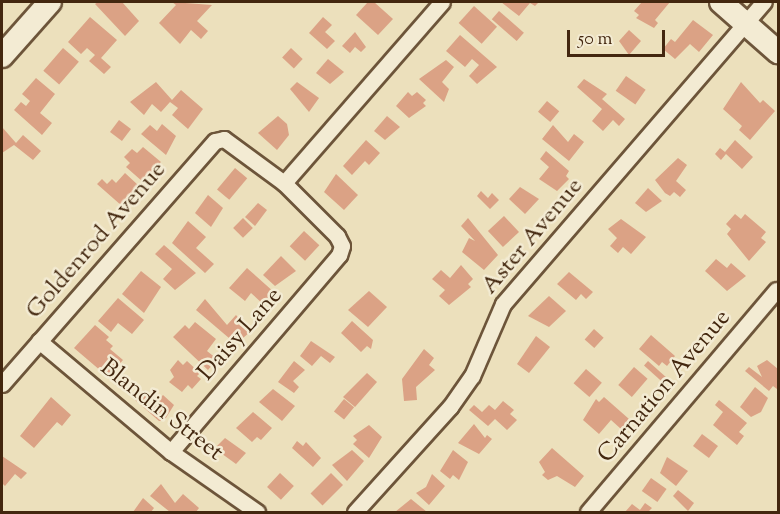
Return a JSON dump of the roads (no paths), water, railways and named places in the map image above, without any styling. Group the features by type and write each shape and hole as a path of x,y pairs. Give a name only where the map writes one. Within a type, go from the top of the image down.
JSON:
{"main road":[{"path":"2,56 50,2"},
{"path":"721,2 778,52"}],"street":[{"path":"284,183 442,2"},
{"name":"Aster Avenue","path":"355,513 461,392 472,376 503,304 764,2"},
{"name":"Goldenrod Avenue","path":"2,384 215,141 232,143 284,183"},
{"name":"Daisy Lane","path":"171,452 339,255 342,246 337,236 284,183"},
{"name":"Carnation Avenue","path":"588,513 776,290"},
{"name":"Blandin Street","path":"39,341 238,507 257,513"}]}
